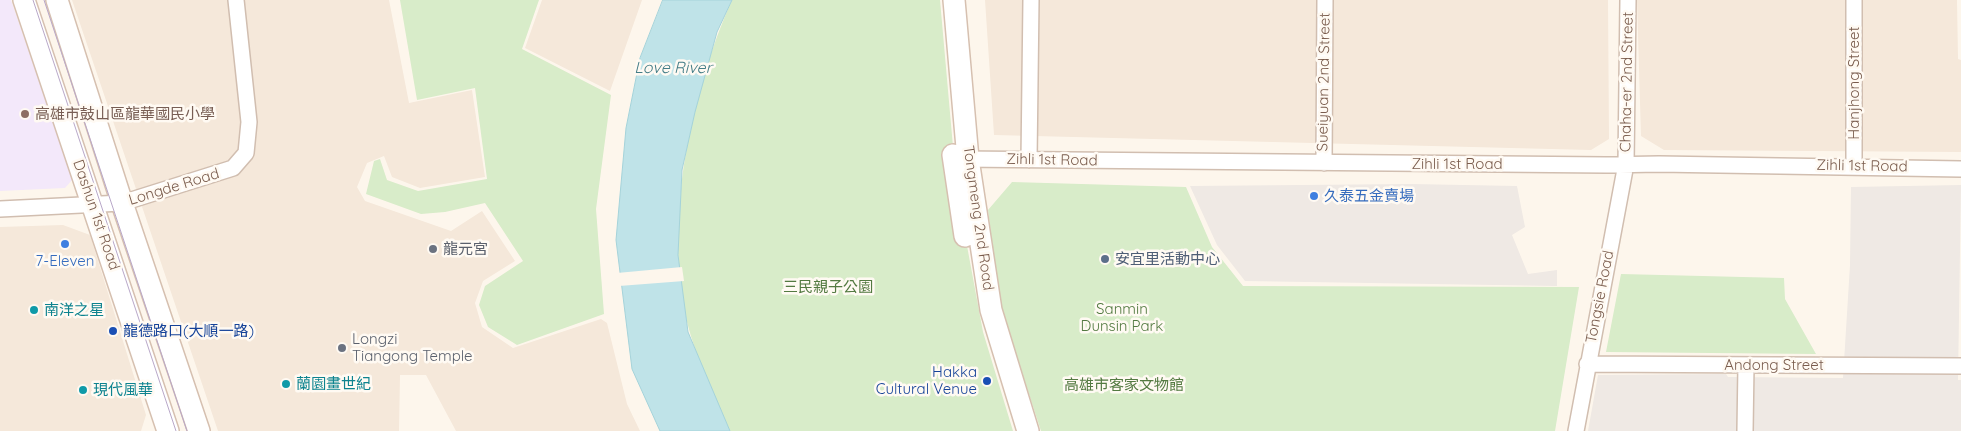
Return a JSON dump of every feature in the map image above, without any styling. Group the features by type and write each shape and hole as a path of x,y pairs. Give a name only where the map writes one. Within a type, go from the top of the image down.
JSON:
{"street":[{"name":"Dashun 1st Road","path":"24,0 168,431"},
{"name":"Dashun 1st Road","path":"57,0 122,203 199,431"},
{"name":"Longde Road","path":"0,209 122,203 233,168 246,153 249,122 236,0"},
{"name":"Tongmeng 2nd Road","path":"940,0 961,159 977,314 1013,431"},
{"name":"Tongmeng 2nd Road","path":"954,0 961,159 991,310 1028,431"},
{"path":"1029,160 1030,0"},
{"name":"Sueiyuan 2nd Street","path":"1324,164 1325,0"},
{"name":"Chaha-er 2nd Street","path":"1626,164 1628,0"},
{"name":"Hanjhong Street","path":"1854,0 1854,166"},
{"name":"Zihli 1st Road","path":"961,159 1324,164 1626,164 1961,168"},
{"name":"Tongsie Road","path":"1576,431 1587,364 1626,164"},
{"name":"Andong Street","path":"1587,364 1961,366"},
{"path":"1745,431 1746,365"}],"shaded area":[{"name":"高雄市鼓山區龍華國民小學","path":"0,0 11,0 73,179 65,188 0,191"},
{"path":"72,0 389,0 409,103 472,90 485,177 420,188 392,177 384,156 367,163 357,187 365,201 451,231 482,211 515,261 483,281 475,303 482,327 513,348 601,319 607,323 627,404 640,431 456,431 426,375 400,375 399,431 218,431"},
{"path":"542,0 642,0 610,91 525,48"},
{"path":"985,0 1608,0 1609,139 1591,150 994,135"},
{"path":"1637,0 1957,0 1958,59 1961,60 1961,152 1664,150 1641,136"},
{"path":"1411,184 1517,186 1525,227 1512,235 1528,274 1557,270 1557,286 1245,281 1217,245 1190,186"},
{"path":"1961,185 1958,380 1961,380 1961,431 1588,431 1598,375 1726,374 1728,377 1843,378 1850,265 1851,187"},
{"path":"63,225 90,235 146,415 141,431 0,431 0,227"}],"green space":[{"path":"400,0 539,0 522,49 611,95 596,209 604,314 517,345 488,327 479,305 485,286 523,261 485,203 445,212 421,214 366,194 374,161 380,159 387,180 418,191 487,179 475,88 417,100"},
{"name":"三民親子公園","path":"732,0 940,0 957,192 983,332 1013,431 730,431 695,350 687,322 680,284 678,243 685,158 693,116 717,36"},
{"name":"Sanmin Dunsin Park","path":"1012,182 1186,187 1212,247 1243,286 1579,287 1555,431 1041,431 1000,305 988,210"},
{"path":"1621,274 1784,278 1785,299 1816,354 1606,352"}],"water":[{"name":"Love River","path":"663,0 732,0 717,32 695,112 682,170 678,255 688,332 730,431 660,431 632,369 616,240 626,128 640,58"}],"pier":[{"path":"682,267 684,281 619,286 617,273"}],"tram line":[{"path":"33,0 176,431"},
{"path":"44,0 187,431"}],"place":[{"name":"高雄市鼓山區龍華國民小學","path":"25,114"},
{"name":"久泰五金賣場","path":"1314,196"},
{"name":"7-Eleven","path":"65,244"},
{"name":"龍元宮","path":"433,249"},
{"name":"安宜里活動中心","path":"1105,259"},
{"name":"南洋之星","path":"34,310"},
{"name":"龍德路口(大順一路)","path":"113,331"},
{"name":"Longzi Tiangong Temple","path":"342,348"},
{"name":"Hakka Cultural Venue","path":"987,381"},
{"name":"蘭園畫世紀","path":"286,384"},
{"name":"現代風華","path":"83,390"}],"park label":[{"name":"高雄市客家文物館","path":"1124,385"}]}
